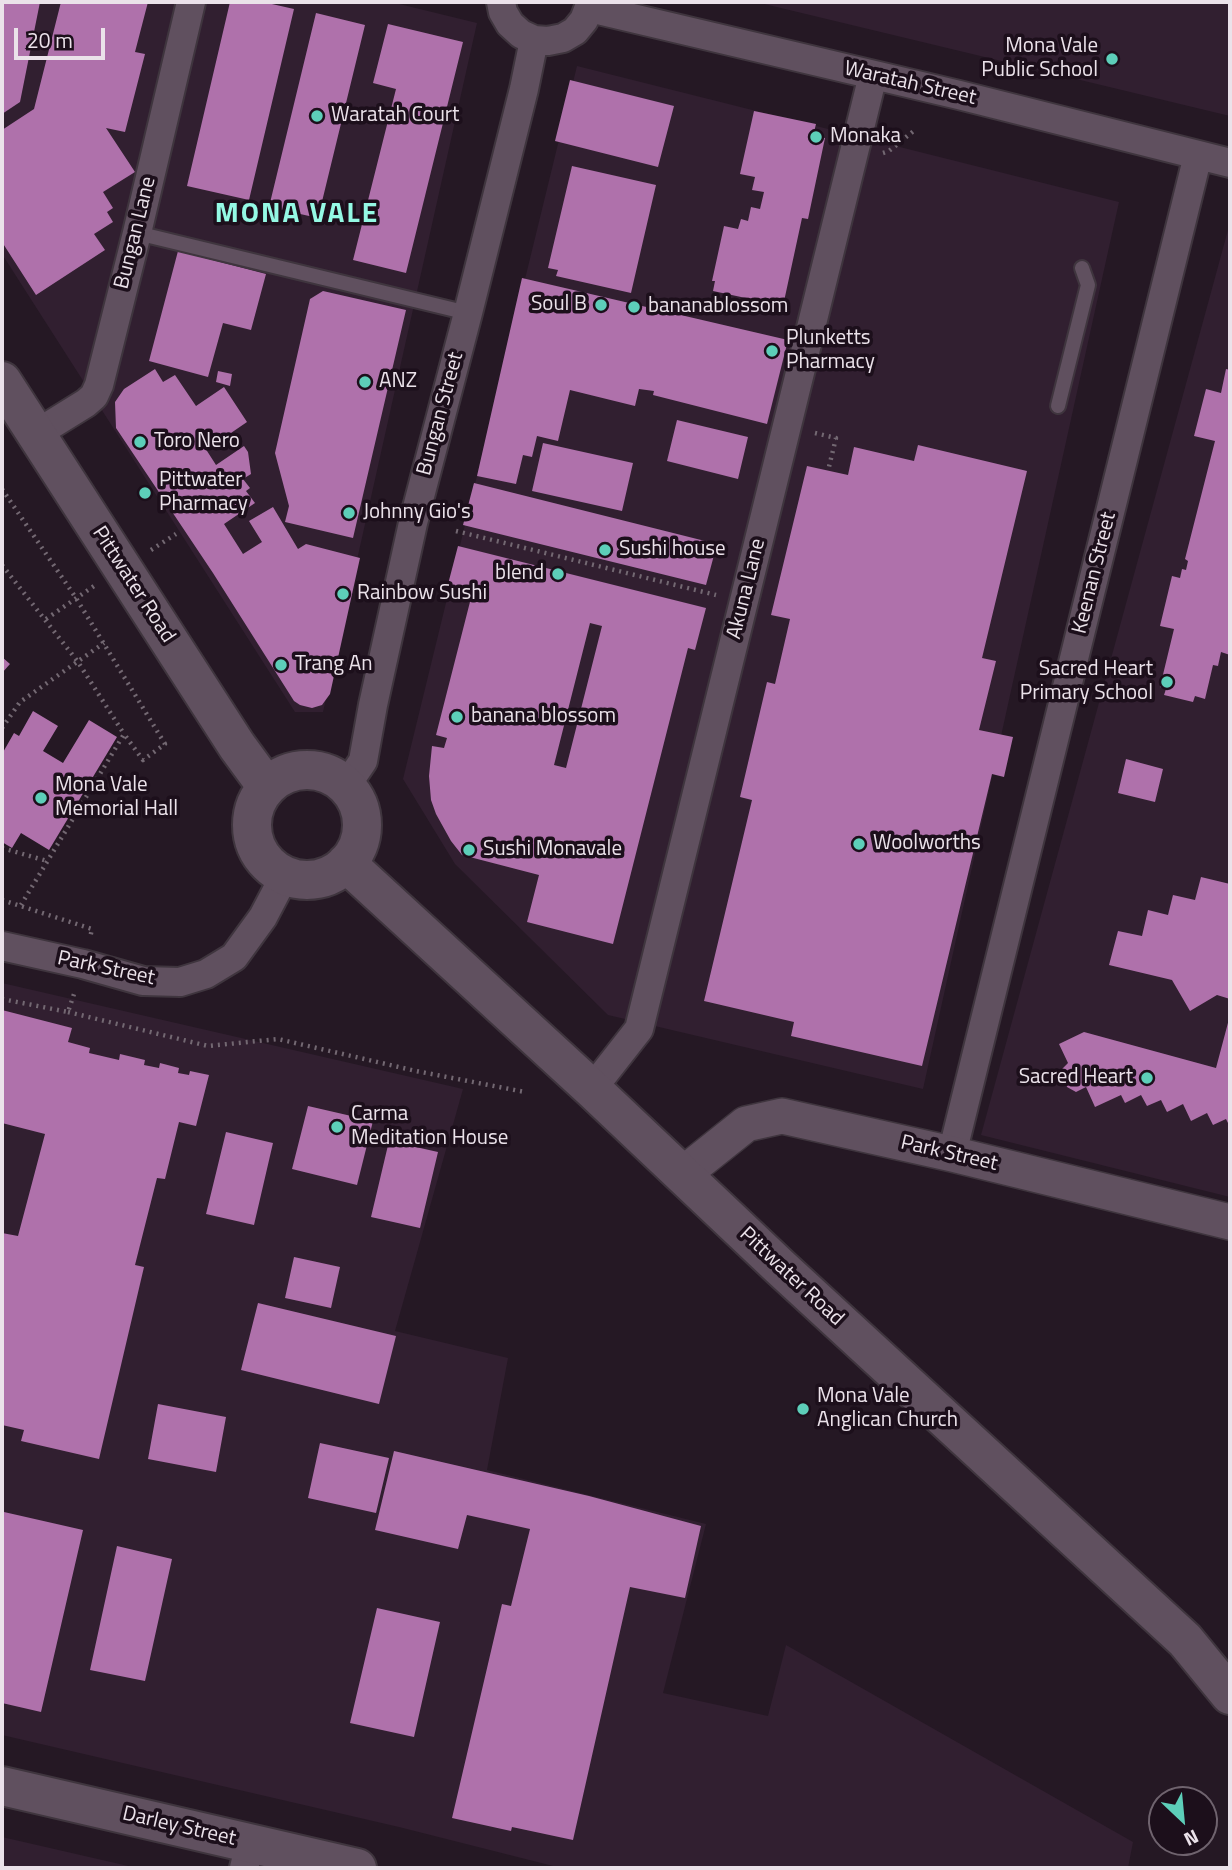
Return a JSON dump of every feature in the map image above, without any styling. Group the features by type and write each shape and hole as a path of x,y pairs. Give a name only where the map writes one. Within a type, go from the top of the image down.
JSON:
{"main road":[{"name":"Pittwater Road","path":"2,381 237,746 267,787"},
{"path":"298,770 316,770 332,776 346,786 356,800 361,816 361,833 356,849 346,863 333,873 317,879 301,880 270,866 259,852 253,835 252,818 257,801 267,787 282,776 298,770"},
{"name":"Pittwater Road","path":"346,863 1185,1640 1230,1695"},
{"name":"Darley Street","path":"2,1786 247,1856 357,1868"}],"street":[{"name":"Bungan Lane","path":"36,434 86,403 94,396 99,385 191,2"},
{"path":"501,2 510,24 521,34 534,40 548,41 575,32 590,5"},
{"name":"Waratah Street","path":"590,5 1230,163"},
{"name":"Bungan Street","path":"346,786 363,761 413,523 468,313 534,40"},
{"name":"Akuna Lane","path":"592,1089 639,1028 873,75"},
{"name":"Keenan Street","path":"952,1154 1198,155"},
{"name":"Park Street","path":"2,946 143,981 180,982 206,974 234,957 263,917 285,875"},
{"name":"Park Street","path":"682,1175 746,1124 782,1116 952,1154 1230,1222"}],"lane":[{"path":"137,233 468,313"},
{"path":"1058,406 1088,285 1083,268"}],"path":[{"path":"879,154 889,151 916,129"},
{"path":"817,421 814,433 836,438 828,471"},
{"path":"2,489 76,598 165,744 143,760 78,662 2,565"},
{"path":"456,531 744,602"},
{"path":"150,550 176,534"},
{"path":"46,619 94,586"},
{"path":"2,728 20,702 104,643"},
{"path":"20,905 124,734"},
{"path":"2,848 47,860"},
{"path":"2,900 92,929 89,944"},
{"path":"68,1012 78,985"},
{"path":"2,999 208,1046 278,1039 416,1071 525,1092"}],"shaded area":[{"path":"2,2 391,2 477,23 323,712 295,712 2,254"},
{"name":"Mona Vale Public School","path":"756,2 1230,2 1230,116"},
{"path":"577,66 1119,202 923,1089 608,1015 455,864 403,779"},
{"name":"Sacred Heart Primary School","path":"1230,228 1230,1197 981,1135"},
{"path":"2,983 463,1089 395,1331 508,1358 487,1470 706,1524 663,1693 768,1716 786,1645 1133,1842 1128,1868 561,1868 399,1827 2,1735"},
{"path":"2,1837 137,1868 2,1868"}],"building":[{"path":"2,2 40,2 20,102 2,114"},
{"path":"61,2 148,2 135,52 145,54 125,132 106,128 135,172 103,192 113,208 107,212 113,222 94,234 105,250 36,295 2,242 2,130 34,109"},
{"path":"230,2 263,2 294,9 249,200 187,186"},
{"name":"Waratah Court","path":"316,13 365,25 318,218 269,207"},
{"path":"388,24 463,42 406,273 353,260 396,89 373,83"},
{"path":"570,80 674,106 658,167 555,141"},
{"path":"754,111 816,124 813,136 825,138 808,219 802,218 783,306 713,291 715,281 712,281 724,226 738,229 741,219 748,221 751,207 760,209 764,192 752,190 755,177 740,174"},
{"path":"572,166 656,185 631,293 556,276 558,270 548,268"},
{"path":"178,251 266,274 251,330 223,323 208,377 149,361"},
{"path":"522,278 788,340 767,424 653,395 654,391 639,389 635,406 570,390 558,441 537,436 532,457 523,455 516,484 477,476"},
{"path":"323,291 406,310 353,538 285,522 289,506 275,453 310,299"},
{"path":"155,369 163,382 175,375 196,406 224,387 247,422 215,440 211,433 200,440 216,465 244,446 248,452 251,474 243,479 250,488 246,491 255,503 224,524 243,554 262,542 249,521 273,507 298,549 306,544 360,558 330,694 322,705 312,708 294,701 116,428 115,402 124,389"},
{"path":"1226,369 1230,370 1230,655 1221,652 1218,666 1213,665 1205,699 1195,696 1193,702 1164,695 1166,689 1160,687 1174,629 1160,626 1172,576 1180,578 1182,569 1186,570 1188,561 1185,559 1215,441 1194,436 1206,389 1221,393"},
{"path":"218,371 232,374 230,386 216,382"},
{"path":"677,420 748,437 738,479 667,461"},
{"path":"543,443 633,463 622,511 532,491"},
{"path":"918,445 1027,471 982,658 996,661 979,730 1013,737 1004,777 992,774 922,1066 791,1036 794,1022 704,1001 752,800 740,797 767,682 775,684 790,619 771,615 807,466 848,475 854,447 914,461"},
{"path":"474,483 717,544 706,585 463,525"},
{"path":"458,546 706,608 695,650 688,648 613,944 527,922 539,875 462,855 436,814 431,800 429,776 432,746 444,748 447,738 436,735 472,594 447,588","holes":["590,623 602,626 566,768 554,765"]},
{"path":"2,657 10,664 2,673"},
{"name":"Mona Vale Memorial Hall","path":"33,711 58,726 43,751 63,763 89,720 117,737 49,850 21,833 12,848 2,842 2,754 14,733 19,736"},
{"path":"1126,759 1163,769 1155,802 1118,793"},
{"path":"1201,877 1230,884 1230,999 1217,995 1190,1011 1172,980 1109,965 1118,931 1142,936 1148,910 1168,915 1173,895 1195,900"},
{"path":"2,1010 72,1028 68,1042 90,1048 89,1053 119,1060 120,1054 145,1060 144,1065 159,1068 160,1063 179,1068 178,1073 189,1075 190,1071 209,1075 196,1126 179,1122 165,1179 157,1178 135,1265 144,1267 99,1459 21,1441 24,1430 2,1425 2,1233 18,1236 45,1134 2,1123"},
{"name":"Sacred Heart","path":"1229,1019 1230,1127 1226,1119 1213,1125 1207,1113 1191,1121 1183,1104 1167,1112 1161,1100 1147,1106 1141,1095 1125,1103 1121,1095 1095,1107 1086,1087 1076,1092 1067,1087 1062,1069 1068,1063 1059,1044 1084,1032 1216,1068"},
{"path":"308,1106 373,1121 357,1185 292,1169"},
{"path":"226,1132 273,1143 254,1225 206,1214"},
{"path":"389,1141 438,1152 420,1228 371,1217"},
{"path":"294,1257 340,1267 331,1308 285,1298"},
{"path":"258,1303 396,1336 379,1404 241,1370"},
{"path":"158,1404 226,1417 216,1472 148,1459"},
{"path":"320,1443 389,1458 376,1513 308,1498"},
{"path":"394,1451 589,1496 701,1526 685,1598 630,1587 573,1840 512,1827 511,1831 452,1818 502,1604 511,1606 530,1529 467,1515 458,1549 375,1530"},
{"path":"4,1512 83,1530 41,1712 2,1703"},
{"path":"117,1546 172,1559 145,1681 90,1670"},
{"path":"377,1608 440,1622 414,1737 350,1723"}],"place":[{"name":"Mona Vale Public School","path":"1112,59"},
{"name":"Waratah Court","path":"317,116"},
{"name":"Monaka","path":"816,137"},
{"name":"Soul B","path":"601,305"},
{"name":"bananablossom","path":"634,307"},
{"name":"Plunketts Pharmacy","path":"772,351"},
{"name":"ANZ","path":"365,382"},
{"name":"Toro Nero","path":"140,442"},
{"name":"Pittwater Pharmacy","path":"145,493"},
{"name":"Johnny Gio's","path":"349,513"},
{"name":"Sushi house","path":"605,550"},
{"name":"blend","path":"558,574"},
{"name":"Rainbow Sushi","path":"343,594"},
{"name":"Trang An","path":"281,665"},
{"name":"Sacred Heart Primary School","path":"1167,682"},
{"name":"banana blossom","path":"457,717"},
{"name":"Mona Vale Memorial Hall","path":"41,798"},
{"name":"Woolworths","path":"859,844"},
{"name":"Sushi Monavale","path":"469,850"},
{"name":"Sacred Heart","path":"1147,1078"},
{"name":"Carma Meditation House","path":"337,1127"},
{"name":"Mona Vale Anglican Church","path":"803,1409"}],"district":[{"name":"MONA VALE","path":"297,215"}]}
